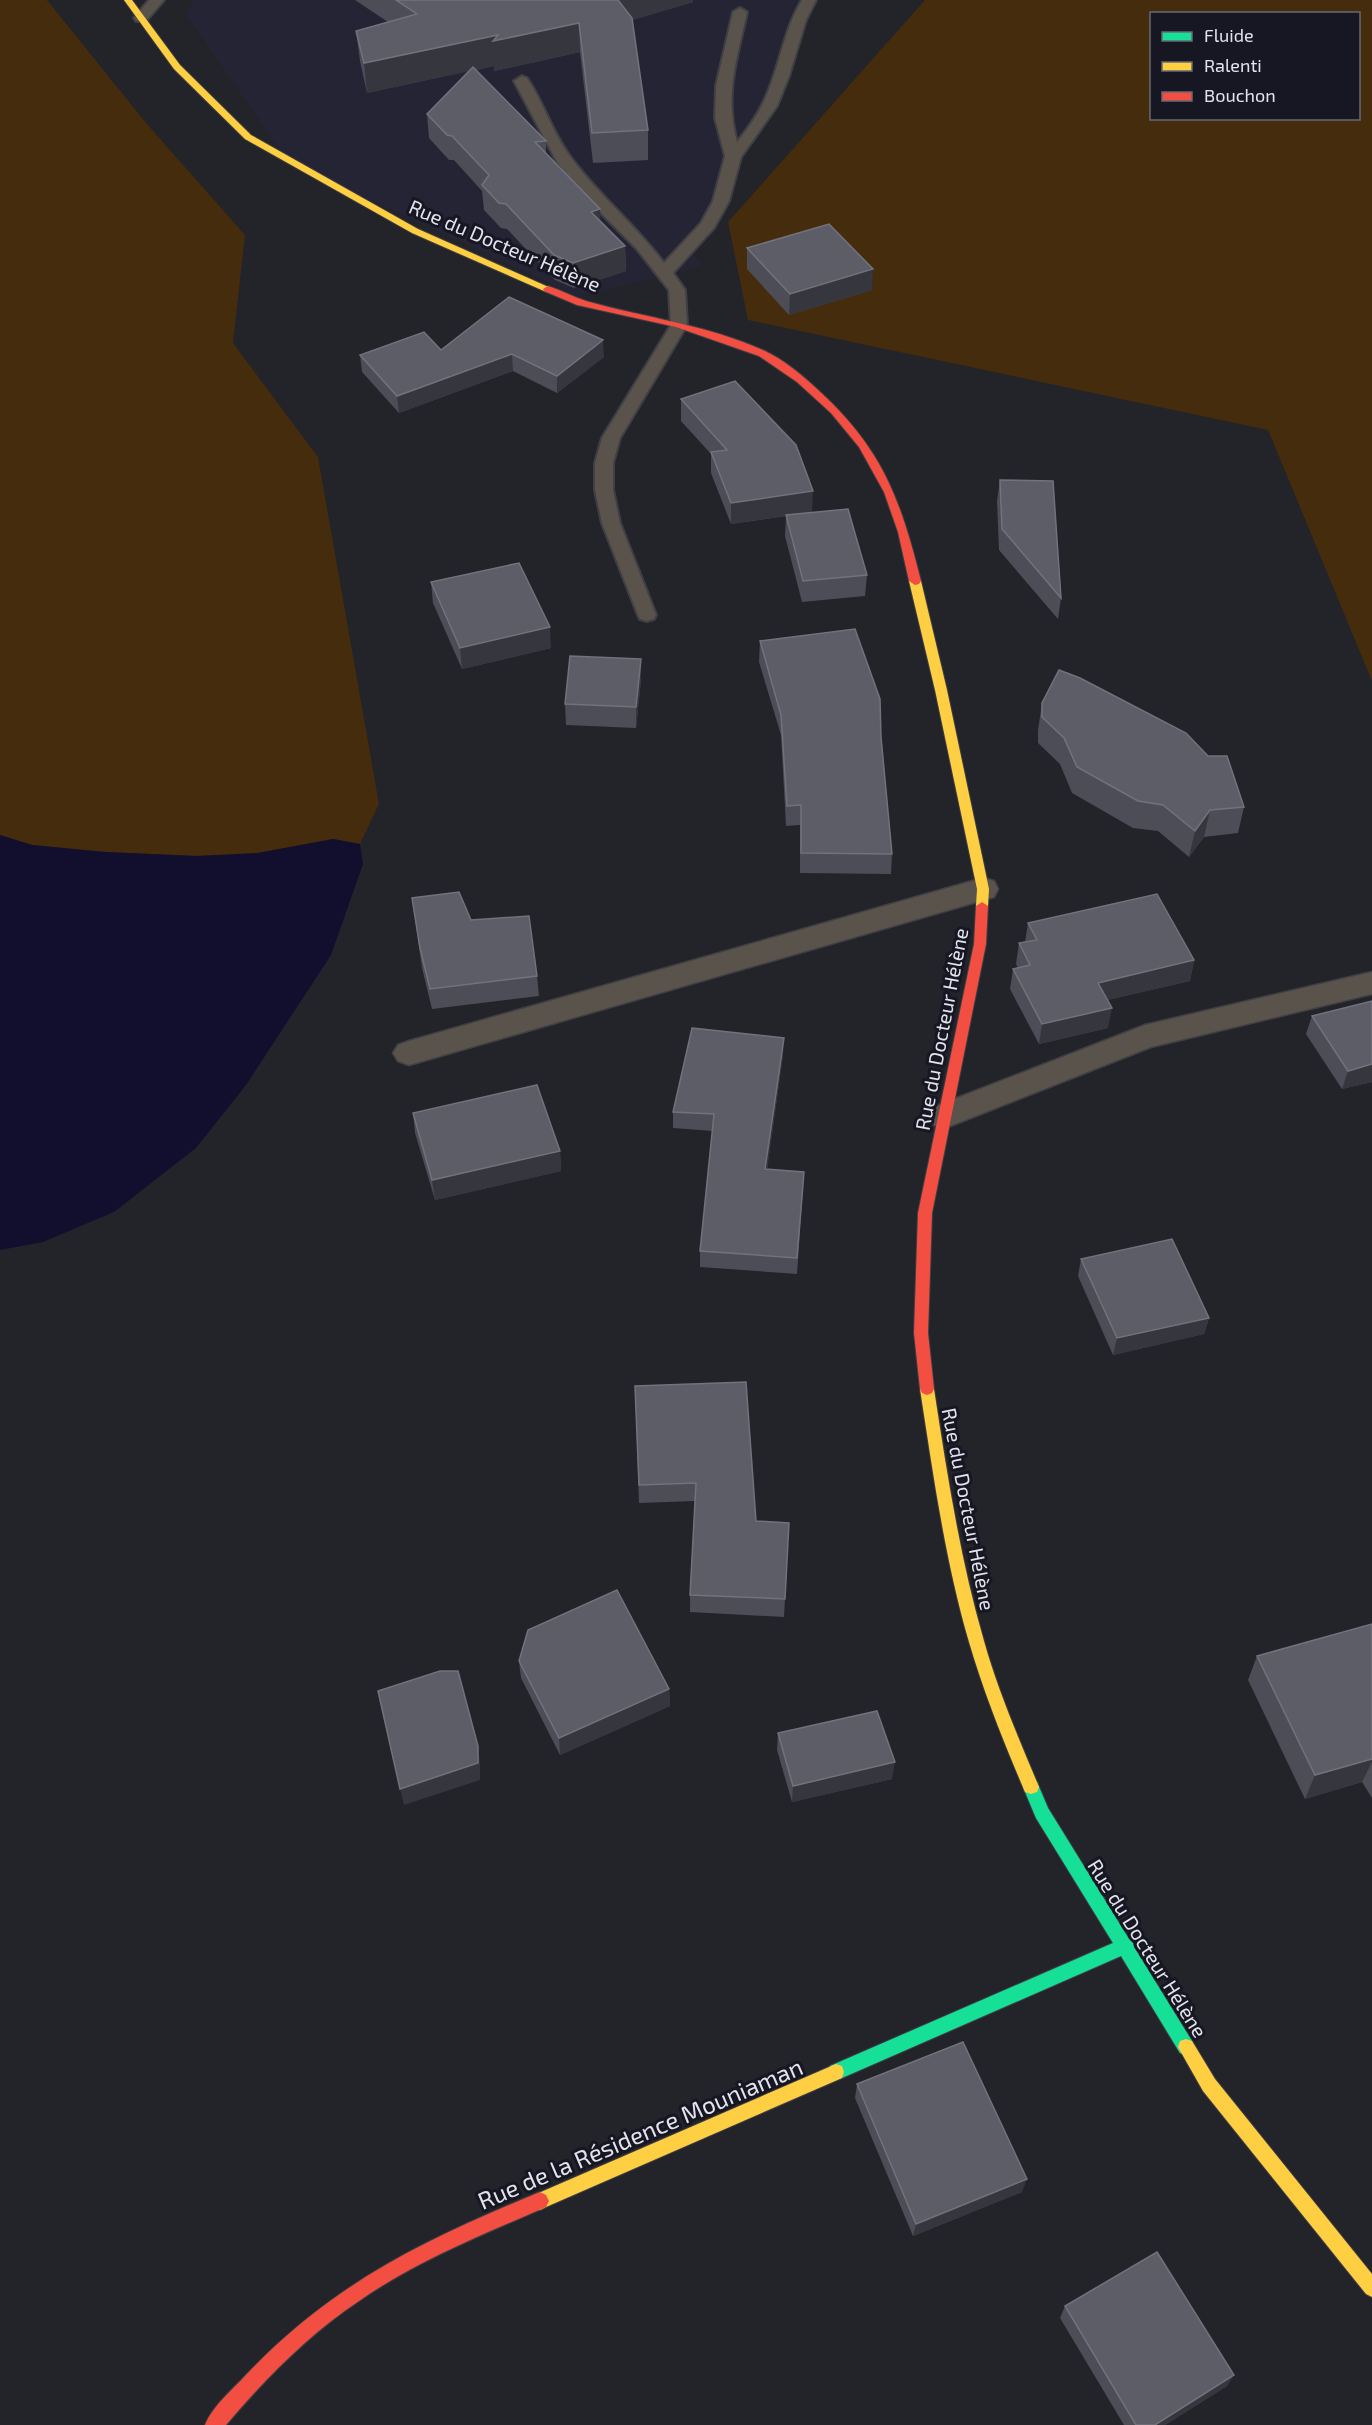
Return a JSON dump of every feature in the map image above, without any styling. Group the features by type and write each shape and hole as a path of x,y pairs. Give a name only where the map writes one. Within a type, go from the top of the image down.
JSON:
{"street":[{"name":"Rue du Docteur Hélène","path":"128,0 177,67 248,137 415,231 581,303 680,325 763,354 801,380 835,411 864,446 879,473 889,492 905,543 941,690 983,889 980,944 925,1213 921,1334 929,1410 945,1505 976,1641 1002,1717 1042,1813 1126,1946 1209,2085 1372,2288"},
{"path":"409,1053 983,889"},
{"path":"945,1116 1145,1037 1372,983"},
{"name":"Rue de la Résidence Mouniaman","path":"214,2425 238,2396 287,2349 351,2295 441,2244 1126,1946"}],"lane":[{"path":"141,18 157,0"},
{"path":"663,273 708,225 721,201 733,156 751,136 778,89 800,15 809,0"},
{"path":"733,156 723,118 724,86 740,12"},
{"path":"522,81 563,159 598,201 642,245 677,290 680,325 611,438 604,463 604,490 611,523 647,615"}],"shaded area":[{"path":"0,0 47,0 146,123 245,235 233,343 318,457 379,804 360,844 333,839 257,854 197,856 105,852 32,845 0,835"},
{"path":"193,0 814,0 688,247 703,266 578,297 289,162 186,15"},
{"path":"925,0 1372,0 1372,681 1268,430 748,320 728,222"},
{"path":"0,835 32,845 105,852 197,856 257,853 333,839 360,844 363,864 331,955 246,1085 196,1148 114,1212 43,1242 0,1250"}],"building":[{"path":"396,0 618,0 632,18 648,130 592,133 579,23 493,41 498,35 364,63 356,31 417,14"},
{"path":"473,67 546,141 535,142 600,209 591,212 625,246 573,263 554,255 506,204 499,203 482,185 489,175 452,136 447,135 427,114"},
{"path":"829,224 873,269 790,294 747,248"},
{"path":"509,297 603,340 557,376 512,354 397,396 360,355 424,332 441,350"},
{"path":"735,381 796,445 813,491 731,503 711,452 727,450 681,399"},
{"path":"1000,480 1053,481 1061,598 1002,529"},
{"path":"848,509 867,575 803,581 786,515"},
{"path":"519,563 550,627 460,648 431,582"},
{"path":"855,629 880,699 881,737 892,854 801,853 801,805 787,806 781,715 760,641"},
{"path":"570,656 641,659 636,707 565,704"},
{"path":"1059,670 1080,678 1186,733 1208,756 1227,756 1244,807 1210,810 1195,831 1163,805 1138,801 1077,767 1064,738 1042,717 1042,703"},
{"path":"459,892 471,920 529,916 537,976 430,989 420,948 412,898"},
{"path":"1157,894 1194,960 1098,983 1112,1008 1042,1024 1013,969 1030,965 1019,943 1037,940 1028,923"},
{"path":"1372,1001 1372,1064 1348,1071 1312,1016"},
{"path":"692,1028 784,1038 765,1169 804,1172 797,1258 700,1251 714,1114 673,1112"},
{"path":"537,1085 560,1151 432,1180 413,1113"},
{"path":"1172,1239 1209,1318 1117,1338 1081,1259"},
{"path":"746,1382 756,1521 789,1523 785,1599 690,1595 696,1483 639,1485 635,1386"},
{"path":"617,1590 669,1689 559,1738 519,1661 528,1630"},
{"path":"1372,1624 1372,1759 1315,1775 1257,1656"},
{"path":"440,1671 458,1671 478,1746 478,1763 400,1789 378,1691"},
{"path":"877,1711 895,1762 793,1786 778,1733"},
{"path":"963,2042 1027,2179 916,2224 857,2084"},
{"path":"1157,2252 1234,2375 1155,2425 1136,2425 1065,2306"}],"traffic: fast":[{"path":"1031,1787 1042,1813 1186,2047"},
{"path":"836,2072 1126,1946"}],"traffic: slow":[{"path":"128,0 177,67 248,137 415,231 548,289"},
{"path":"915,581 941,690 983,889 982,906"},
{"path":"927,1389 945,1505 976,1641 1002,1717 1031,1787"},
{"path":"1186,2047 1209,2085 1372,2288"},
{"path":"540,2201 836,2072"}],"traffic: jam":[{"path":"548,289 581,303 679,325 763,354 801,380 835,411 864,446 889,492 903,532 915,581"},
{"path":"927,1389 921,1333 925,1213 980,944 982,906"},
{"path":"214,2425 297,2338 353,2294 421,2255 540,2201"}]}
